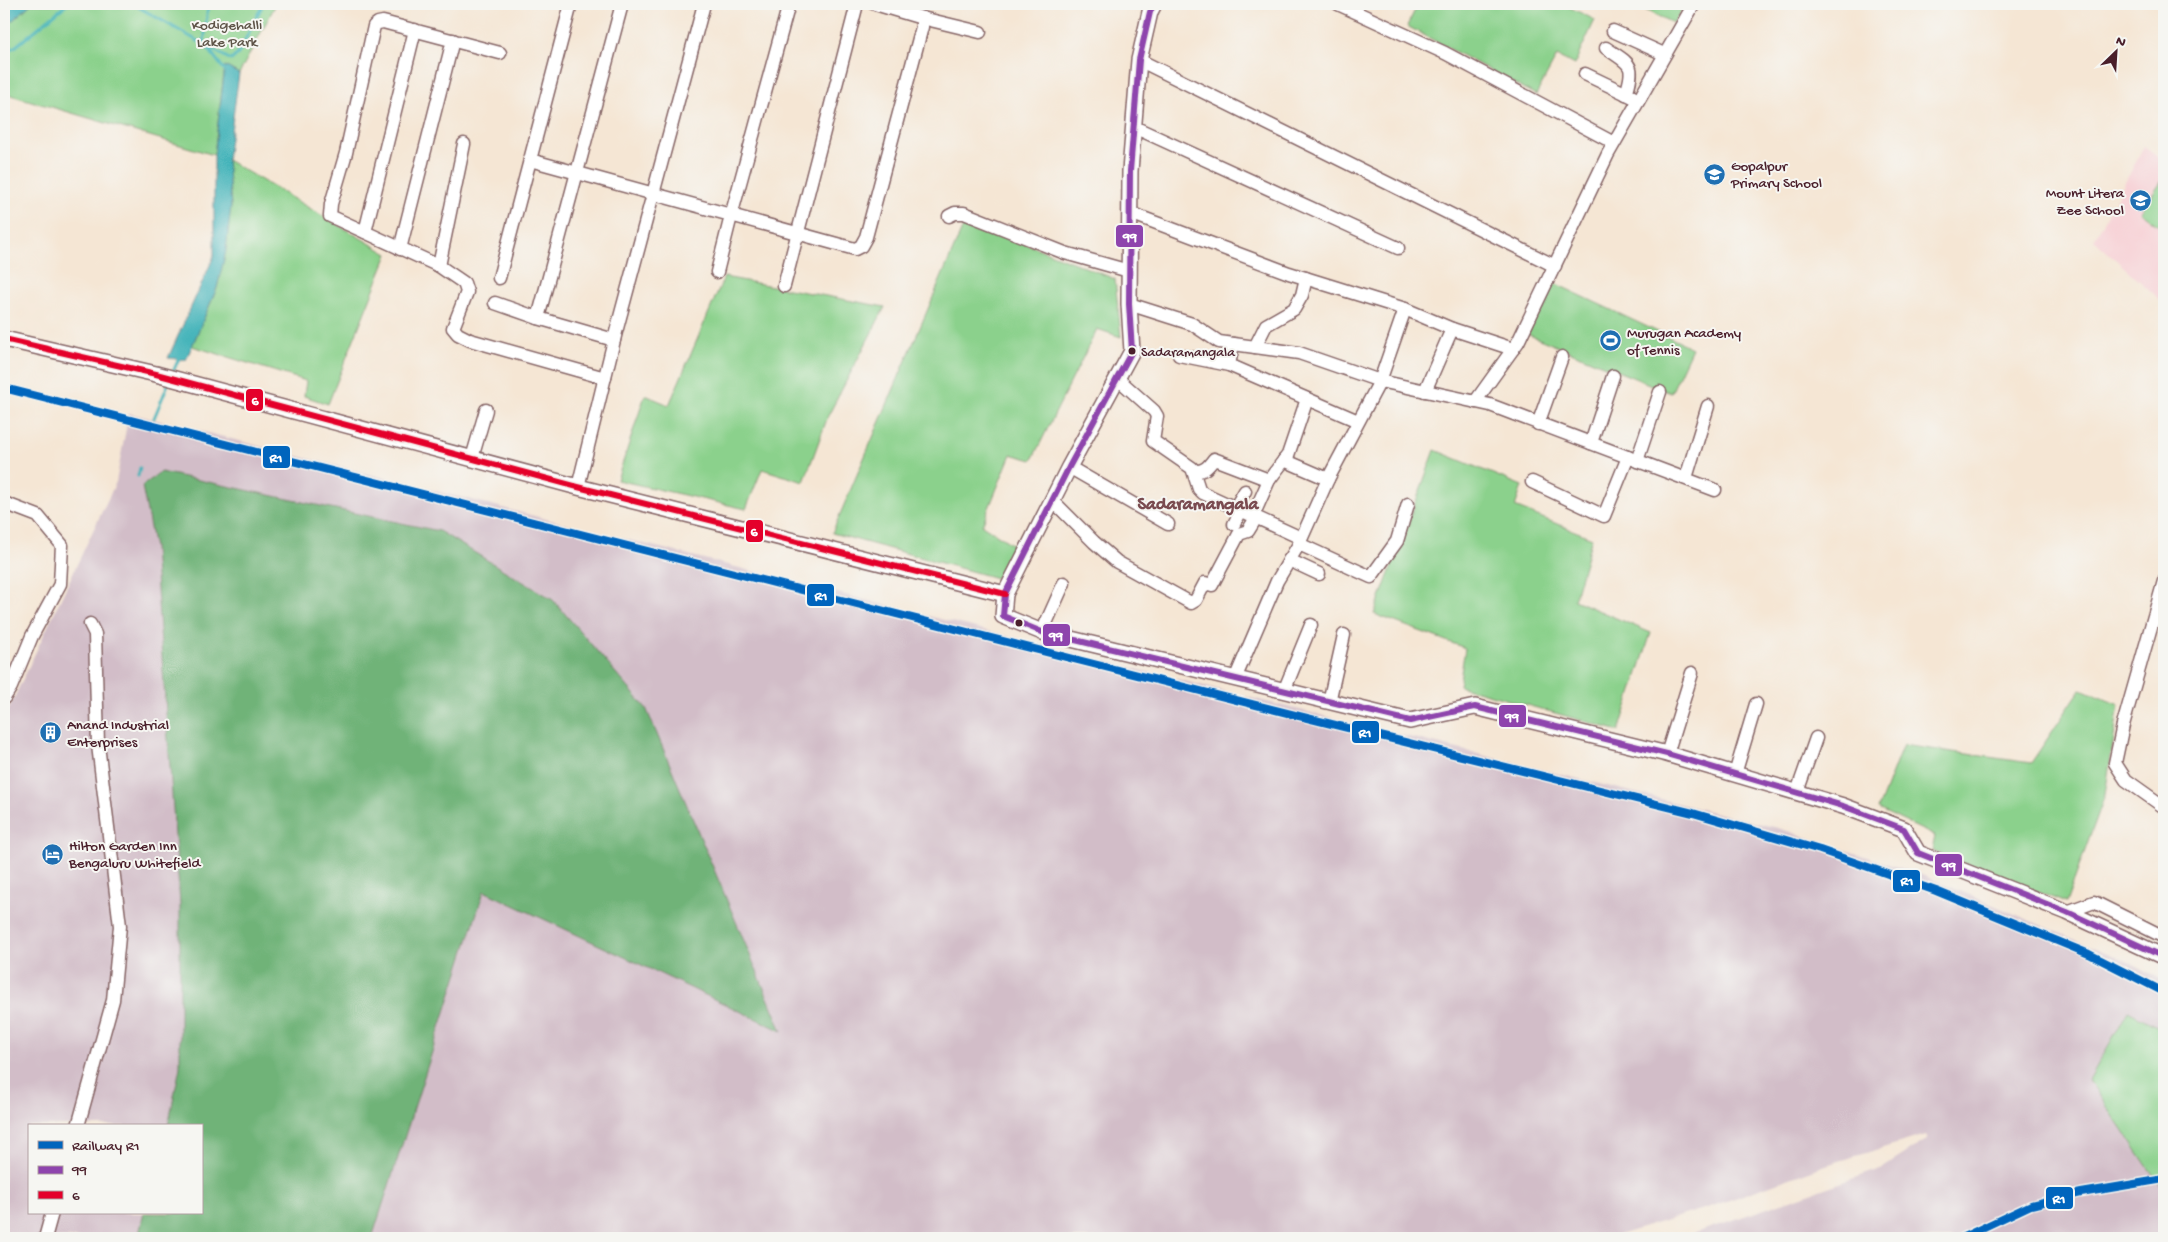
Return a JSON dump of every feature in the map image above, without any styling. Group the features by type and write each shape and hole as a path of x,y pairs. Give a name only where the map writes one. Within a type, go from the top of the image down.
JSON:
{"street":[{"path":"499,278 571,4"},
{"path":"538,318 622,4"},
{"path":"578,487 614,340 704,4"},
{"path":"717,272 789,4"},
{"path":"784,286 857,4"},
{"path":"1154,4 1150,12 1139,60 1130,170 1129,304 1132,351 1069,467 1004,594 1003,616 1042,632 1410,721 1475,707 1667,754 1798,792 1843,806 1904,830 1918,854 2067,912 2164,956"},
{"path":"1338,4 1445,53 1614,143"},
{"path":"1475,402 1518,342 1614,143 1632,97 1664,54 1694,4"},
{"path":"882,5 922,18 980,32"},
{"path":"530,160 855,249 861,246 868,227 922,27 922,18"},
{"path":"500,53 378,22 374,26 346,154 331,204 330,216 439,266 464,283 466,292 453,328 458,334 470,340 605,378"},
{"path":"365,232 415,30"},
{"path":"1613,31 1664,54"},
{"path":"400,249 453,40"},
{"path":"1606,48 1627,63 1632,69 1632,97"},
{"path":"1139,60 1555,266"},
{"path":"1585,74 1632,97"},
{"path":"1134,126 1398,248"},
{"path":"439,266 464,144"},
{"path":"1130,212 1306,278 1404,309 1452,329 1513,349"},
{"path":"949,216 955,213 964,213 1074,257 1130,270"},
{"path":"1254,348 1266,325 1294,308 1302,295 1306,278"},
{"path":"495,303 538,318 614,340"},
{"path":"1129,304 1192,324 1219,342 1299,353 1380,381 1490,405 1715,490"},
{"path":"1235,679 1257,624 1300,541 1328,479 1380,381 1404,309"},
{"path":"1425,391 1452,329"},
{"path":"4,339 170,378 578,487 1004,594"},
{"path":"1229,365 1233,344"},
{"path":"1179,355 1229,365 1358,421"},
{"path":"1538,424 1562,357"},
{"path":"1590,443 1613,376"},
{"path":"1117,378 1154,411 1156,416 1153,441 1189,465 1194,471 1199,488 1203,493 1372,577 1397,541 1408,504"},
{"path":"1532,482 1604,516 1633,459 1660,392"},
{"path":"1234,524 1246,513 1284,460 1291,447 1307,399"},
{"path":"1686,478 1708,406"},
{"path":"472,458 486,410"},
{"path":"1194,471 1206,469 1214,459 1269,480"},
{"path":"1284,460 1328,479"},
{"path":"1069,467 1168,524"},
{"path":"1052,500 1117,562 1191,603 1196,600 1205,584 1212,585 1239,534 1248,531 1244,491"},
{"path":"4,502 38,516 62,545 60,584 32,636 12,687 4,698"},
{"path":"1289,560 1320,574"},
{"path":"2164,581 2114,763 2126,780 2164,807"},
{"path":"1042,632 1064,583"},
{"path":"79,1124 113,1000 120,926 98,744 95,634 90,624"},
{"path":"1284,691 1311,625"},
{"path":"1329,702 1344,635"},
{"path":"1667,754 1692,672"},
{"path":"1735,774 1756,704"},
{"path":"1798,792 1816,738"},
{"path":"2067,912 2094,902 2164,937"},
{"path":"45,1238 52,1214"}],"shaded area":[{"name":"Mount Litera Zee School","path":"2144,147 2164,162 2164,303 2094,240"},
{"path":"129,413 1259,700 1778,828 1922,875 2131,963 2164,981 2164,1238 1681,1238 1883,1168 1928,1139 1926,1135 1826,1165 1710,1207 1609,1238 4,1238 4,719 116,482"}],"green space":[{"name":"Kodigehalli Lake Park","path":"31,4 276,4 239,74 225,66 214,155 4,93 4,28"},
{"path":"1418,4 1563,4 1595,20 1574,65 1557,56 1536,95 1407,26"},
{"path":"1632,4 1686,4 1673,23"},
{"path":"227,160 388,254 328,404 304,396 306,381 192,346 217,288 231,206"},
{"path":"2164,178 2164,230 2140,212"},
{"path":"966,220 1115,279 1121,337 1097,329 1032,460 1011,454 982,525 1015,546 996,578 832,533"},
{"path":"724,277 885,307 828,416 804,482 762,469 746,509 617,480 645,395 669,405"},
{"name":"Murugan Academy of Tennis","path":"1552,282 1692,348 1671,393 1527,334"},
{"path":"1435,450 1522,486 1515,507 1592,538 1574,600 1651,633 1619,731 1459,686 1465,648 1374,614"},
{"path":"161,472 439,531 553,600 646,708 782,1031 484,891 372,1238 138,1238 144,1214 202,1214 202,1124 168,1124 180,1067 180,904 154,548 142,486"},
{"path":"2081,689 2119,705 2105,795 2066,903 1932,851 1935,836 1878,809 1903,745 2031,763"},
{"path":"2128,1011 2164,1030 2164,1191 2089,1080"}],"water":[{"path":"4,4 31,4 4,28"},
{"path":"225,66 239,74 227,160 231,206 226,251 217,288 186,360 168,358 214,256 214,155"}],"waterway":[{"path":"4,51 15,47 67,4"},
{"path":"133,4 231,60 238,54 263,4"},
{"path":"208,4 204,43 226,72"},
{"path":"172,374 180,356"},
{"path":"154,418 169,382"},
{"path":"138,476 140,468"}],"railway":[{"path":"1961,1238 2031,1205 2081,1193 2164,1179"}],"rail line":[{"name":"R1","path":"4,388 1303,717 1693,813 1820,850 1936,891 2089,954 2164,992"},
{"name":"R1","path":"1961,1238 2031,1205 2081,1193 2164,1179"}],"transit line":[{"name":"99","path":"1154,4 1150,12 1139,60 1130,171 1129,304 1132,351 1069,467 1005,594 1003,616 1042,632 1410,721 1475,707 1667,754 1843,806 1904,829 1918,853 2067,912 2164,957"},
{"name":"6","path":"4,339 156,374 578,487 1005,594"}],"place":[{"name":"Gopalpur Primary School","path":"1715,174"},
{"name":"Mount Litera Zee School","path":"2140,201"},
{"name":"Murugan Academy of Tennis","path":"1611,341"},
{"name":"Sadaramangala","path":"1132,351"},
{"name":"Anand Industrial Enterprises","path":"51,733"},
{"name":"Hilton Garden Inn Bengaluru Whitefield","path":"53,854"}],"district":[{"name":"Sadaramangala","path":"1198,503"}]}
